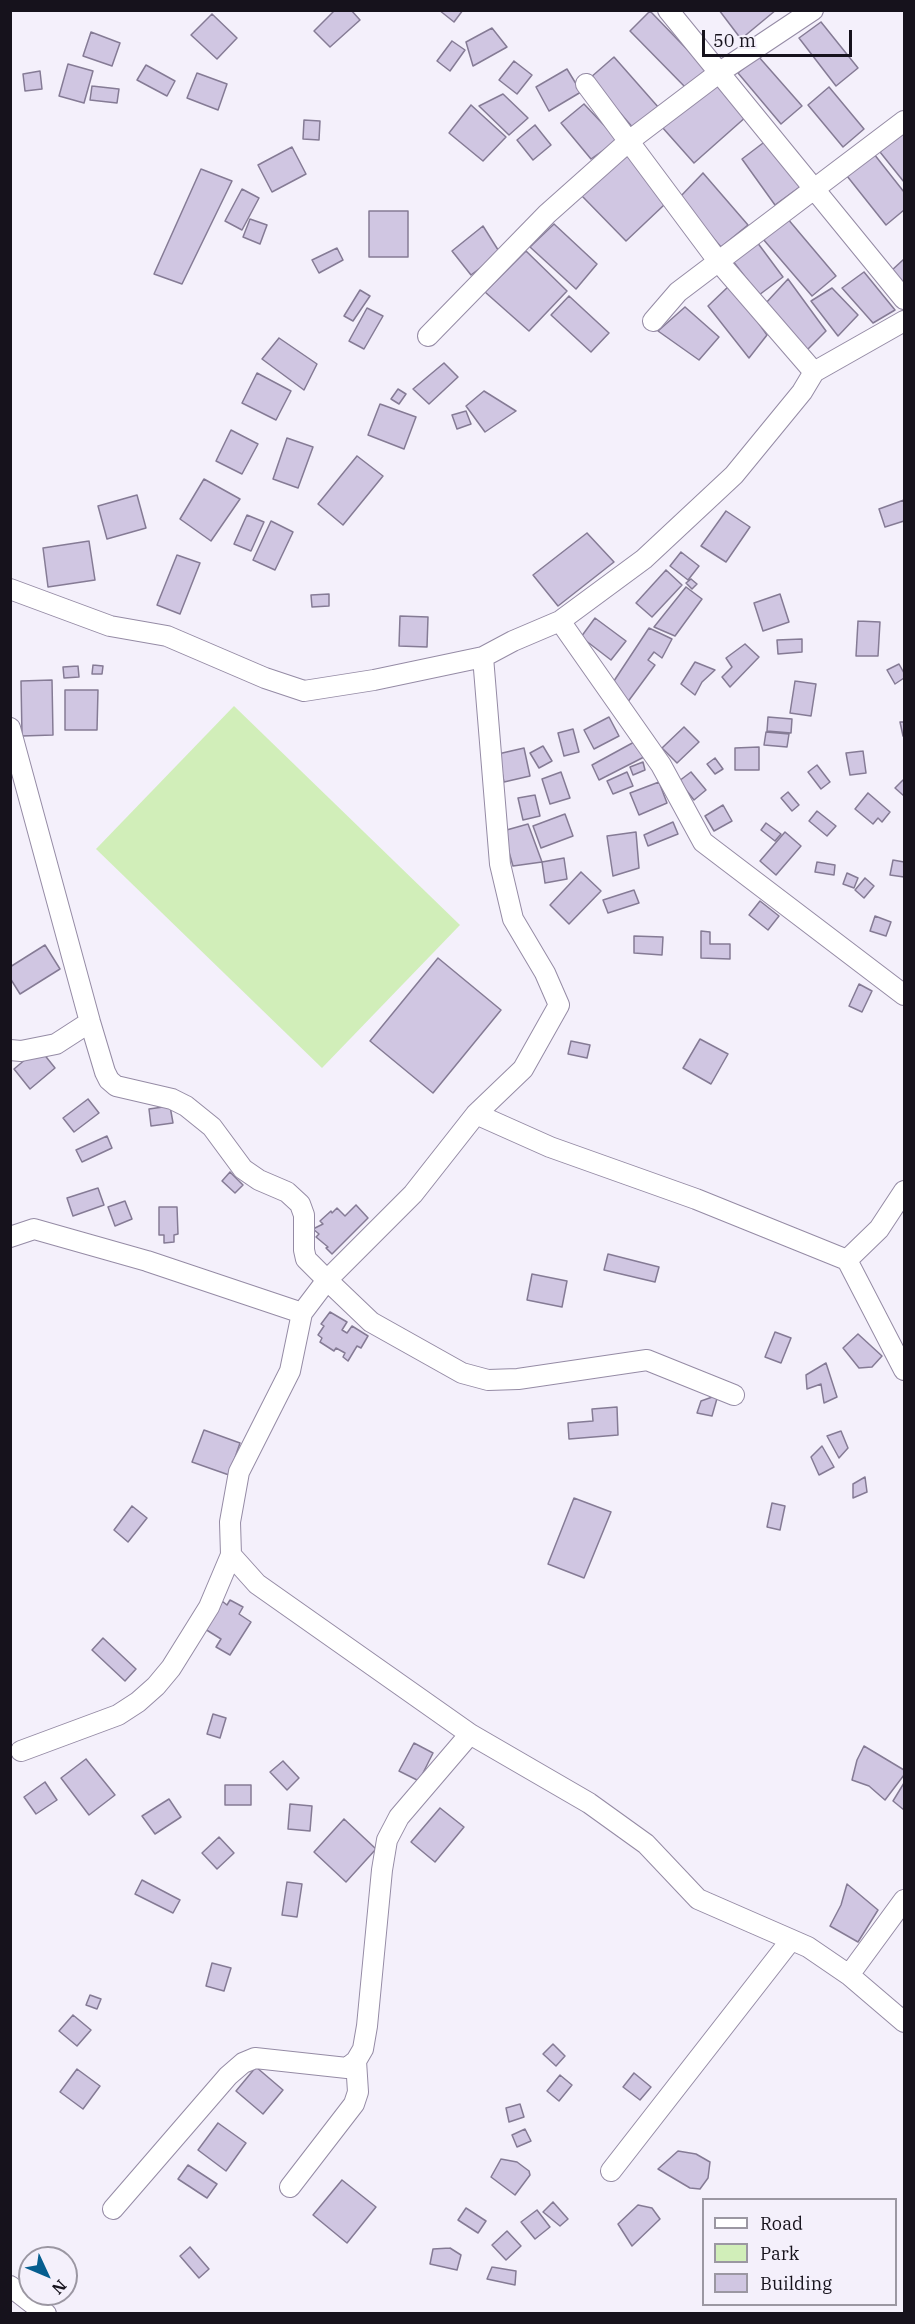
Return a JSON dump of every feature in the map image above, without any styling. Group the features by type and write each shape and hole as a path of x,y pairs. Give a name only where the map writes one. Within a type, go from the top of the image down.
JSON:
{"street":[{"path":"668,10 904,299"},
{"path":"428,336 547,214 628,141 720,72 813,10"},
{"path":"586,84 718,261 814,372"},
{"path":"653,321 678,292 904,121"},
{"path":"10,589 110,626 167,636 265,678 304,691 374,680 483,657 560,621 644,560 734,475 802,392 814,372 904,321"},
{"path":"560,621 662,765 703,842 904,995"},
{"path":"21,1751 118,1715 138,1702 171,1668 209,1607 231,1555 230,1522 239,1472 290,1371 302,1313 327,1280 413,1194 476,1114 523,1069 559,1005 545,973 513,920 500,864 483,657"},
{"path":"10,728 90,1022 109,1080 116,1086 172,1099 186,1106 212,1127 243,1169 259,1180 287,1192 300,1204 304,1215 306,1259 371,1322 462,1373 488,1380 647,1360 734,1395"},
{"path":"10,1050 21,1051 56,1044 90,1022"},
{"path":"476,1114 550,1147 696,1199 848,1260 904,1370"},
{"path":"848,1260 879,1229 904,1195"},
{"path":"10,1237 34,1229 147,1261 302,1313"},
{"path":"231,1555 257,1584 470,1734 589,1803 646,1844 698,1899 808,1947 849,1975 904,2022"},
{"path":"113,2209 228,2076 243,2063 255,2058 347,2068 356,2061 363,2049 367,2026 387,1840 399,1817 470,1734"},
{"path":"849,1975 904,1900"},
{"path":"611,2171 791,1940"},
{"path":"290,2187 354,2104 358,2092 356,2061"},
{"path":"10,2286 46,2313"}],"green space":[{"path":"234,706 460,925 322,1068 96,849"}],"building":[{"path":"335,10 351,10 360,20 330,47 314,31"},
{"path":"439,10 463,10 454,22"},
{"path":"719,10 776,10 741,39"},
{"path":"650,11 707,70 687,89 630,31"},
{"path":"212,14 237,38 217,59 191,35"},
{"path":"821,22 858,68 836,86 799,38"},
{"path":"492,28 507,47 473,66 466,42"},
{"path":"91,32 120,43 112,66 83,56"},
{"path":"452,41 465,50 450,71 437,61"},
{"path":"758,56 802,106 781,124 738,73"},
{"path":"614,57 659,108 634,129 590,78"},
{"path":"514,61 532,75 517,94 499,80"},
{"path":"68,64 93,71 84,103 59,96"},
{"path":"146,65 175,81 167,96 137,80"},
{"path":"567,69 581,92 549,111 536,87"},
{"path":"40,71 42,89 25,91 23,74"},
{"path":"197,73 227,84 218,110 187,98"},
{"path":"716,81 747,116 694,163 662,127"},
{"path":"92,86 119,89 117,103 90,100"},
{"path":"829,87 864,129 843,147 808,105"},
{"path":"503,94 528,118 509,135 479,106"},
{"path":"584,104 618,140 591,159 561,123"},
{"path":"471,105 506,137 483,161 449,133"},
{"path":"304,120 320,121 319,140 303,139"},
{"path":"535,125 551,145 533,160 517,140"},
{"path":"903,132 904,134 904,182 880,152"},
{"path":"767,140 801,186 775,205 742,159"},
{"path":"292,147 306,174 272,192 258,165"},
{"path":"627,153 664,205 626,241 582,196"},
{"path":"874,154 904,192 904,210 886,225 847,176"},
{"path":"201,169 232,181 182,284 154,274"},
{"path":"703,173 748,225 721,247 679,198"},
{"path":"242,189 259,198 242,230 225,221"},
{"path":"369,211 408,211 408,257 369,257"},
{"path":"787,218 836,276 812,296 763,239"},
{"path":"250,219 267,225 260,244 243,237"},
{"path":"554,224 597,264 576,289 530,247"},
{"path":"483,226 500,253 471,275 452,251"},
{"path":"754,238 783,277 759,295 729,256"},
{"path":"337,248 343,260 319,273 312,260"},
{"path":"526,251 567,291 529,331 485,292"},
{"path":"904,259 904,287 891,271"},
{"path":"864,272 895,310 873,323 842,288"},
{"path":"788,279 826,331 806,351 765,304"},
{"path":"731,284 767,335 749,358 708,306"},
{"path":"832,288 858,315 838,336 811,301"},
{"path":"360,290 370,296 353,321 344,316"},
{"path":"569,296 609,333 591,352 551,315"},
{"path":"685,307 719,337 699,360 658,331"},
{"path":"367,308 383,316 364,349 349,341"},
{"path":"279,338 317,364 304,390 262,359"},
{"path":"444,363 458,377 429,404 413,389"},
{"path":"257,373 291,391 276,420 242,403"},
{"path":"398,389 406,394 399,404 391,399"},
{"path":"484,391 516,411 485,432 466,406"},
{"path":"380,404 416,417 404,449 368,435"},
{"path":"466,411 471,424 457,429 452,415"},
{"path":"231,430 258,444 242,474 216,461"},
{"path":"287,438 313,447 298,488 273,479"},
{"path":"357,456 383,476 343,525 318,504"},
{"path":"204,479 240,499 211,541 180,519"},
{"path":"137,495 146,528 107,539 98,506"},
{"path":"904,500 904,521 885,527 879,509"},
{"path":"726,511 750,527 726,562 701,546"},
{"path":"247,515 264,522 251,551 234,544"},
{"path":"271,521 293,532 275,570 253,560"},
{"path":"587,533 614,562 558,606 533,575"},
{"path":"89,541 95,580 48,587 43,548"},
{"path":"681,552 699,566 688,580 670,566"},
{"path":"177,555 200,563 180,614 157,605"},
{"path":"666,570 682,585 652,617 636,603"},
{"path":"691,579 697,584 692,589 686,583"},
{"path":"686,587 702,599 675,636 654,627"},
{"path":"329,594 329,606 312,607 311,595"},
{"path":"780,594 789,622 763,631 754,603"},
{"path":"400,616 428,617 427,647 399,646"},
{"path":"595,618 626,641 611,660 581,637"},
{"path":"858,621 880,622 878,656 856,656"},
{"path":"649,628 672,639 662,658 654,652 648,660 655,665 627,703 610,687"},
{"path":"802,639 802,652 778,654 777,640"},
{"path":"745,644 759,657 730,687 722,677 732,667 726,658"},
{"path":"695,662 715,670 702,682 695,695 681,684"},
{"path":"899,664 904,678 895,684 887,670"},
{"path":"93,665 103,666 102,674 92,674"},
{"path":"78,666 79,677 64,678 63,667"},
{"path":"52,680 53,735 22,736 21,681"},
{"path":"795,681 816,684 811,716 790,713"},
{"path":"65,690 98,690 97,730 65,730"},
{"path":"609,717 619,736 594,749 584,730"},
{"path":"768,717 792,719 791,733 767,731"},
{"path":"900,722 904,722 904,736 903,736"},
{"path":"684,727 699,742 677,763 662,748"},
{"path":"573,729 579,752 564,756 558,733"},
{"path":"766,732 789,734 787,747 764,745"},
{"path":"636,741 644,757 599,780 592,765"},
{"path":"543,746 552,761 539,768 530,753"},
{"path":"759,747 759,770 735,770 735,748"},
{"path":"524,748 530,776 504,782 498,754"},
{"path":"863,751 866,773 850,775 846,753"},
{"path":"715,758 723,769 715,774 707,764"},
{"path":"643,762 645,770 633,775 630,767"},
{"path":"817,765 830,782 821,789 808,772"},
{"path":"561,772 570,798 550,804 542,779"},
{"path":"627,772 633,786 613,794 607,781"},
{"path":"691,772 706,790 694,800 679,781"},
{"path":"904,781 904,796 895,788"},
{"path":"659,782 667,803 639,815 630,793"},
{"path":"788,792 799,805 792,811 781,798"},
{"path":"868,793 890,812 882,822 878,818 873,824 855,809"},
{"path":"535,795 540,816 523,820 518,798"},
{"path":"723,805 732,821 714,831 705,816"},
{"path":"817,811 836,826 827,836 809,821"},
{"path":"565,814 573,836 541,848 533,826"},
{"path":"673,822 678,834 648,846 644,835"},
{"path":"766,823 781,834 775,841 761,830"},
{"path":"528,824 542,862 513,866 503,831"},
{"path":"636,832 639,868 613,876 607,836"},
{"path":"785,832 801,846 776,875 760,861"},
{"path":"564,858 567,879 545,883 542,862"},
{"path":"893,860 904,862 904,877 890,875"},
{"path":"817,862 835,865 834,875 815,872"},
{"path":"581,872 601,891 569,924 550,905"},
{"path":"847,873 858,878 854,888 843,884"},
{"path":"865,878 874,886 864,898 855,890"},
{"path":"634,890 639,903 608,913 603,900"},
{"path":"760,901 779,916 768,930 749,915"},
{"path":"875,916 891,922 886,936 870,931"},
{"path":"701,931 710,932 710,944 730,944 730,959 701,958"},
{"path":"634,936 663,937 662,955 634,953"},
{"path":"45,945 60,969 20,994 10,978 10,967"},
{"path":"438,958 501,1010 433,1093 370,1041"},
{"path":"859,984 872,991 862,1012 849,1006"},
{"path":"700,1039 728,1054 711,1084 683,1068"},
{"path":"571,1041 590,1045 587,1058 568,1054"},
{"path":"39,1048 55,1068 30,1089 14,1069"},
{"path":"88,1099 99,1113 74,1132 63,1118"},
{"path":"170,1106 173,1123 151,1126 149,1109"},
{"path":"107,1136 112,1148 82,1162 76,1150"},
{"path":"230,1172 243,1185 235,1193 222,1181"},
{"path":"98,1188 104,1205 73,1216 67,1198"},
{"path":"125,1201 132,1219 115,1226 108,1207"},
{"path":"356,1205 368,1218 332,1254 326,1248 328,1247 316,1237 319,1234 313,1229 323,1224 320,1221 331,1211 332,1213 337,1208 345,1216"},
{"path":"159,1207 177,1207 178,1234 174,1235 174,1242 164,1243 164,1235 159,1235"},
{"path":"608,1254 659,1267 655,1282 604,1270"},
{"path":"532,1274 567,1281 562,1307 527,1300"},
{"path":"330,1312 347,1322 342,1330 347,1333 352,1326 368,1336 361,1348 357,1346 348,1361 343,1357 345,1353 336,1348 334,1351 320,1342 322,1338 318,1335 324,1326 321,1324"},
{"path":"775,1332 791,1338 781,1363 765,1357"},
{"path":"858,1334 882,1356 872,1367 859,1368 843,1348"},
{"path":"826,1363 837,1397 824,1403 821,1384 807,1389 806,1375"},
{"path":"718,1395 712,1416 697,1413 701,1401"},
{"path":"617,1407 618,1435 569,1439 568,1423 593,1421 592,1409"},
{"path":"204,1430 240,1443 229,1475 192,1462"},
{"path":"841,1431 848,1448 839,1458 827,1436"},
{"path":"822,1446 834,1467 819,1475 811,1457"},
{"path":"865,1477 867,1492 853,1498 853,1484"},
{"path":"574,1498 611,1512 584,1578 548,1564"},
{"path":"772,1503 785,1506 780,1530 767,1527"},
{"path":"132,1506 147,1518 128,1542 114,1530"},
{"path":"230,1600 243,1607 239,1614 251,1622 230,1655 216,1647 221,1639 205,1629 222,1601 227,1605"},
{"path":"103,1638 136,1669 125,1681 92,1650"},
{"path":"213,1714 226,1718 220,1738 207,1734"},
{"path":"414,1743 433,1753 419,1781 399,1771"},
{"path":"864,1746 904,1770 904,1775 885,1800 869,1786 852,1780 857,1760"},
{"path":"86,1759 115,1795 89,1815 61,1778"},
{"path":"283,1761 299,1778 287,1790 270,1772"},
{"path":"45,1782 57,1800 36,1814 24,1797"},
{"path":"904,1783 904,1810 893,1801"},
{"path":"225,1785 251,1785 251,1805 225,1805"},
{"path":"169,1799 181,1817 155,1834 142,1816"},
{"path":"290,1804 312,1806 310,1831 288,1829"},
{"path":"440,1808 464,1827 435,1862 411,1842"},
{"path":"344,1819 376,1849 346,1882 314,1852"},
{"path":"219,1837 234,1853 217,1869 202,1853"},
{"path":"142,1880 180,1900 173,1913 135,1894"},
{"path":"287,1882 302,1884 297,1917 282,1915"},
{"path":"847,1884 878,1910 858,1942 830,1926 841,1905"},
{"path":"212,1963 231,1968 224,1991 206,1986"},
{"path":"90,1995 101,1999 97,2009 86,2005"},
{"path":"73,2015 91,2030 77,2046 59,2031"},
{"path":"553,2044 565,2056 556,2066 543,2054"},
{"path":"256,2067 283,2090 263,2114 236,2091"},
{"path":"77,2069 100,2086 83,2109 60,2092"},
{"path":"634,2073 651,2087 640,2100 623,2087"},
{"path":"560,2075 572,2085 559,2101 547,2091"},
{"path":"520,2104 524,2117 509,2122 506,2108"},
{"path":"218,2123 246,2143 226,2171 198,2150"},
{"path":"525,2129 531,2141 517,2147 512,2135"},
{"path":"678,2151 696,2154 710,2162 708,2178 700,2189 690,2188 658,2169"},
{"path":"501,2159 517,2162 529,2171 530,2175 515,2195 491,2177"},
{"path":"188,2165 217,2184 207,2198 178,2179"},
{"path":"342,2180 376,2207 347,2243 313,2215"},
{"path":"553,2202 568,2219 560,2226 543,2212"},
{"path":"638,2205 652,2208 660,2219 632,2246 618,2224"},
{"path":"466,2208 486,2221 478,2233 458,2220"},
{"path":"537,2210 550,2227 535,2239 521,2222"},
{"path":"507,2231 521,2246 506,2260 492,2245"},
{"path":"190,2247 209,2269 199,2278 180,2256"},
{"path":"450,2248 461,2255 457,2270 430,2264 433,2249"},
{"path":"492,2267 516,2271 515,2285 487,2279"}]}
